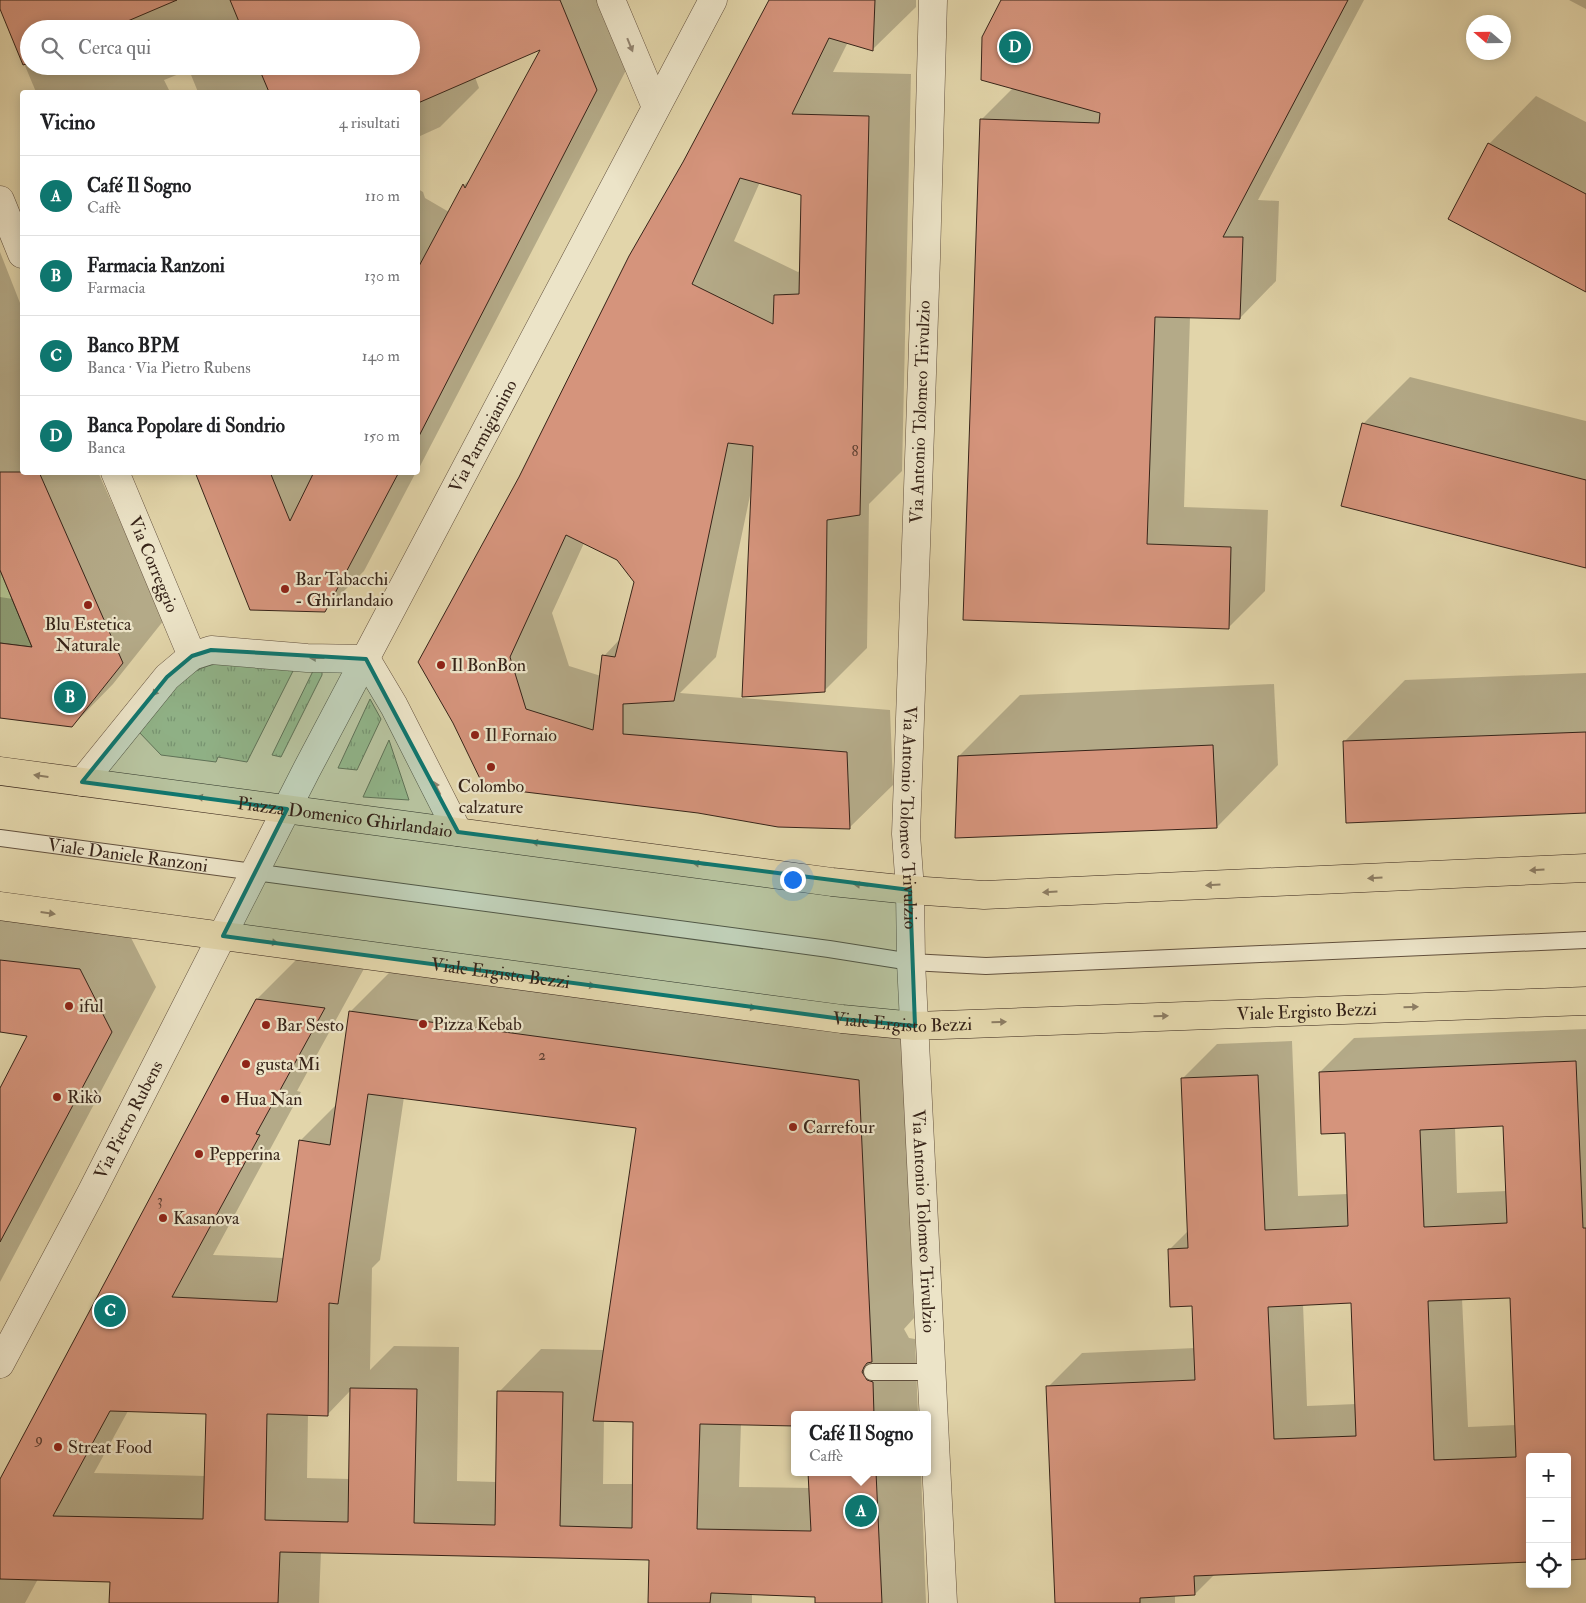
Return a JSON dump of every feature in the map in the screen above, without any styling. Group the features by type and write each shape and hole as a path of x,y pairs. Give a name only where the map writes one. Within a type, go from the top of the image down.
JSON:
{"main road":[{"path":"0,771 82,782"},
{"name":"Piazza Domenico Ghirlandaio","path":"82,782 458,832"},
{"path":"458,832 822,880 910,890 984,895 1586,868"},
{"path":"0,906 222,936"},
{"name":"Viale Ergisto Bezzi","path":"222,936 842,1019 915,1026 1586,1001"}],"street":[{"path":"611,0 656,108"},
{"name":"Via Parmigianino","path":"255,872 713,0"},
{"name":"Via Antonio Tolomeo Trivulzio","path":"933,0 907,824 911,962 943,1603"},
{"path":"0,200 20,249"},
{"name":"Via Correggio","path":"116,475 192,656"},
{"path":"82,782 167,677 192,656 211,650 307,658 366,659"},
{"name":"Piazza Domenico Ghirlandaio","path":"366,659 394,706 458,832"},
{"name":"Via Pietro Rubens","path":"0,1364 95,1184 255,872"}],"lane":[{"name":"Viale Daniele Ranzoni","path":"0,838 255,872"},
{"path":"255,872 829,949 911,962 986,966 1586,940"},
{"path":"872,1372 932,1372"}],"highlighted area":[{"path":"211,650 366,659 458,832 910,890 915,1026 842,1019 223,936 287,809 82,782 167,677 192,656"}],"green space":[{"path":"0,570 32,647 0,643"},
{"path":"215,664 294,669 247,762 218,757 216,762 161,755 138,731 162,699 180,682 190,674"},
{"path":"313,671 322,671 322,675 281,757 272,755"},
{"path":"370,699 381,719 357,770 338,768"},
{"path":"389,740 409,800 363,797"}],"building":[{"path":"0,0 177,0 130,20 20,20 20,58 0,9"},
{"path":"230,0 560,0 597,90 420,434 420,264 463,184 465,188 540,50 420,102 420,90 268,90 262,75 420,75 420,20 238,20"},
{"path":"769,0 875,0 873,51 829,38 792,114 869,116 860,515 827,520 825,692 742,697 753,446 728,443 674,701 623,704 623,734 847,752 850,829 778,827 698,813 484,787 453,723 418,662 519,477 629,256 683,162","holes":["740,178 801,195 799,294 774,295 773,324 692,284","566,535 617,560 634,582 615,657 602,655 593,730 526,709 510,657"]},
{"path":"1001,0 1348,0 1223,237 1243,237 1240,319 1155,317 1147,544 1231,547 1229,629 963,620 980,119 1099,123 1100,113 981,80 982,37"},
{"path":"1488,143 1586,194 1586,292 1448,219"},
{"path":"1362,423 1586,480 1586,568 1341,506"},
{"path":"0,472 20,472 20,475 40,475 123,663 72,727 0,718 0,643 32,647 0,570"},
{"path":"196,475 271,475 290,521 313,475 397,475 325,612 250,610"},
{"path":"1586,732 1586,813 1346,823 1343,741"},
{"path":"1213,745 1217,828 955,838 958,756"},
{"path":"0,960 80,969 112,1032 0,1242 0,1088 27,1036 0,1032"},
{"path":"256,999 325,1008 256,1134 260,1135 172,1297 277,1302 299,1140 330,1145 349,1011 859,1080 872,1362 867,1363 862,1372 867,1380 873,1382 874,1411 791,1411 791,1426 700,1424 697,1529 811,1531 808,1476 876,1476 882,1603 815,1603 815,1597 711,1593 710,1603 648,1603 649,1560 280,1552 278,1603 109,1603 110,1582 0,1579 0,1479","holes":["368,1094 636,1128 593,1421 633,1422 632,1528 560,1526 563,1392 497,1391 495,1525 414,1523 417,1389 350,1388 348,1522 265,1520 267,1414 328,1416 329,1303 338,1304","110,1411 206,1414 203,1519 53,1516"]},
{"path":"1576,1061 1583,1228 1586,1228 1586,1559 1571,1560 1571,1453 1526,1453 1526,1562 1194,1576 1195,1595 1140,1598 1140,1603 1055,1603 1046,1386 1195,1380 1192,1306 1170,1307 1168,1249 1188,1248 1181,1078 1258,1075 1265,1230 1348,1226 1345,1133 1321,1134 1319,1072","holes":["1503,1126 1507,1223 1424,1227 1420,1130","1510,1298 1516,1457 1434,1460 1428,1301","1351,1303 1356,1436 1274,1439 1268,1307"]}],"place":[{"name":"Banca Popolare di Sondrio","path":"1015,47"},
{"name":"Bar Tabacchi - Ghirlandaio","path":"285,589"},
{"name":"Blu Estetica Naturale","path":"88,605"},
{"name":"Il BonBon","path":"441,665"},
{"name":"Farmacia Ranzoni","path":"70,697"},
{"name":"Il Fornaio","path":"475,735"},
{"name":"Colombo calzature","path":"491,767"},
{"name":"iful","path":"69,1006"},
{"name":"Pizza Kebab","path":"423,1024"},
{"name":"Bar Sesto","path":"266,1025"},
{"name":"gusta Mi","path":"246,1064"},
{"name":"Rikò","path":"57,1097"},
{"name":"Hua Nan","path":"225,1099"},
{"name":"Carrefour","path":"793,1127"},
{"name":"Pepperina","path":"199,1154"},
{"name":"Kasanova","path":"163,1218"},
{"name":"Banco BPM","path":"110,1311"},
{"name":"Streat Food","path":"58,1447"},
{"name":"Café Il Sogno","path":"861,1511"}]}
